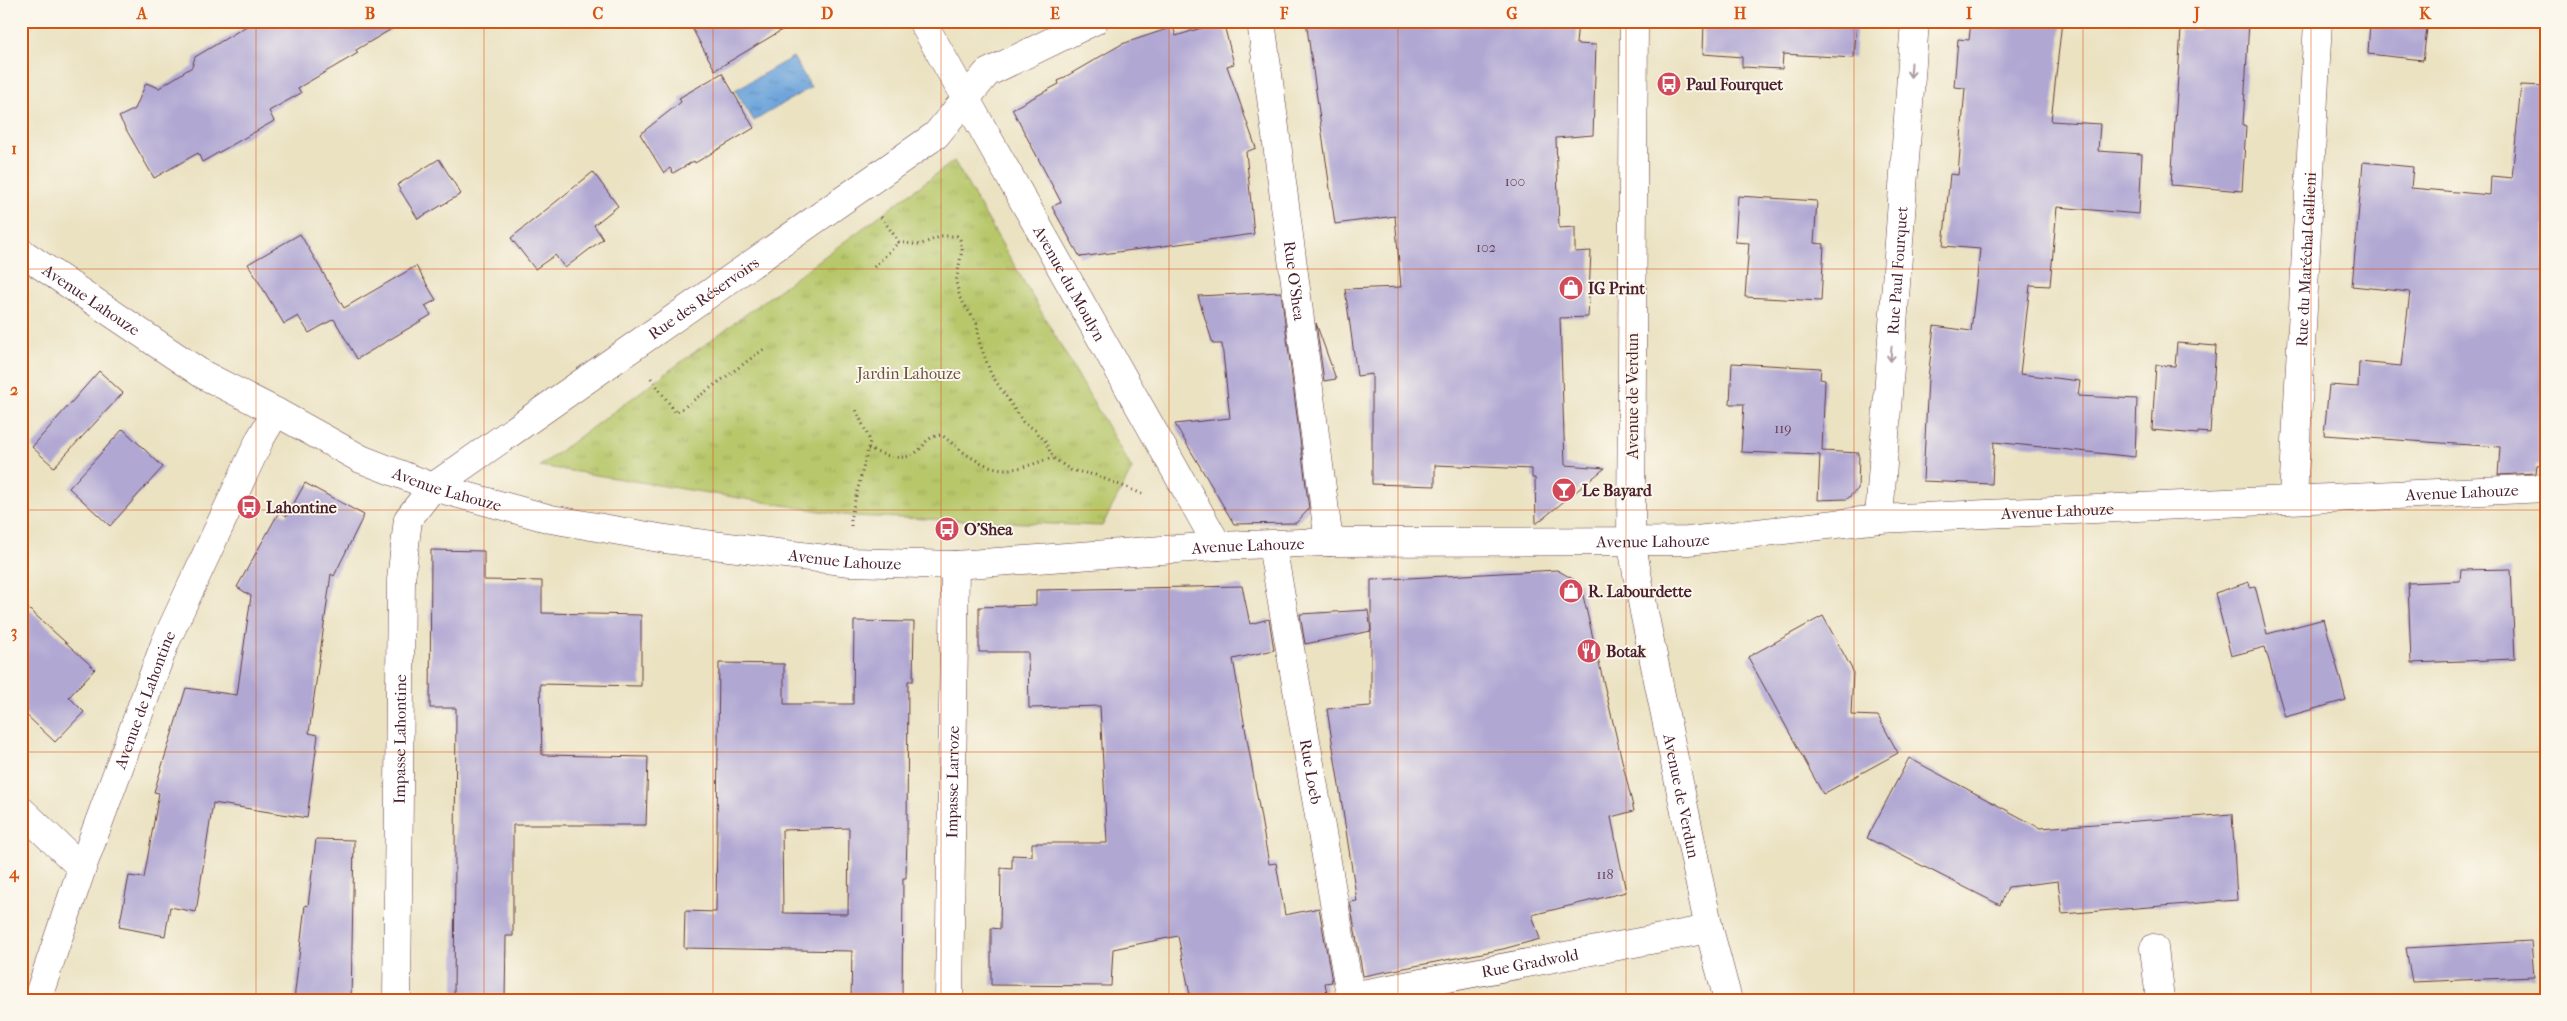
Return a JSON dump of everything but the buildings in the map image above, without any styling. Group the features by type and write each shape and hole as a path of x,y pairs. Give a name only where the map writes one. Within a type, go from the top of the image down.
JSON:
{"street":[{"name":"Avenue du Moulyn","path":"922,21 1218,546"},
{"name":"Rue des Réservoirs","path":"433,487 936,134 987,73 1094,21"},
{"name":"Rue O'Shea","path":"1261,21 1329,542"},
{"name":"Avenue de Verdun","path":"1634,21 1631,540 1709,929 1728,1000"},
{"name":"Rue Paul Fourquet","path":"1878,520 1915,21"},
{"name":"Rue du Maréchal Gallieni","path":"2293,499 2318,21"},
{"name":"Avenue Lahouze","path":"21,252 202,374 361,459 433,487 560,521 665,539 850,562 955,566 1218,546 1329,542 1688,541 1878,520 2546,488"},
{"name":"Avenue de Lahontine","path":"37,1000 82,868 165,644 260,439 276,412"},
{"name":"Impasse Lahontine","path":"397,1000 401,580 408,519 433,487"},
{"name":"Rue Loeb","path":"1272,544 1351,998"},
{"name":"Impasse Larroze","path":"948,1000 955,566"},
{"path":"21,810 82,868"},
{"name":"Rue Gradwold","path":"1351,998 1709,929"},
{"path":"2154,948 2160,1000"}],"path":[{"path":"861,187 899,242 919,245 942,236 957,236 960,240 962,250 956,282 960,298 977,324 980,344 990,374 1023,422 1035,430 1045,442 1053,458 1071,470 1095,475 1157,500 1188,492"},
{"path":"874,267 899,242"},
{"path":"630,350 676,413 764,349"},
{"path":"850,562 851,516 870,441 855,407"},
{"path":"868,449 891,457 914,454 931,436 942,435 974,460 993,467 1011,469 1053,458"}],"green space":[{"name":"Jardin Lahouze","path":"954,161 1132,469 1102,526 851,516 540,466"}],"water":[{"path":"793,57 811,87 754,121 735,90"}],"place":[{"name":"Paul Fourquet","path":"1669,84"},
{"name":"IG Print","path":"1571,288"},
{"name":"Le Bayard","path":"1564,490"},
{"name":"Lahontine","path":"249,507"},
{"name":"O'Shea","path":"947,529"},
{"name":"R. Labourdette","path":"1571,591"},
{"name":"Botak","path":"1589,651"}]}
